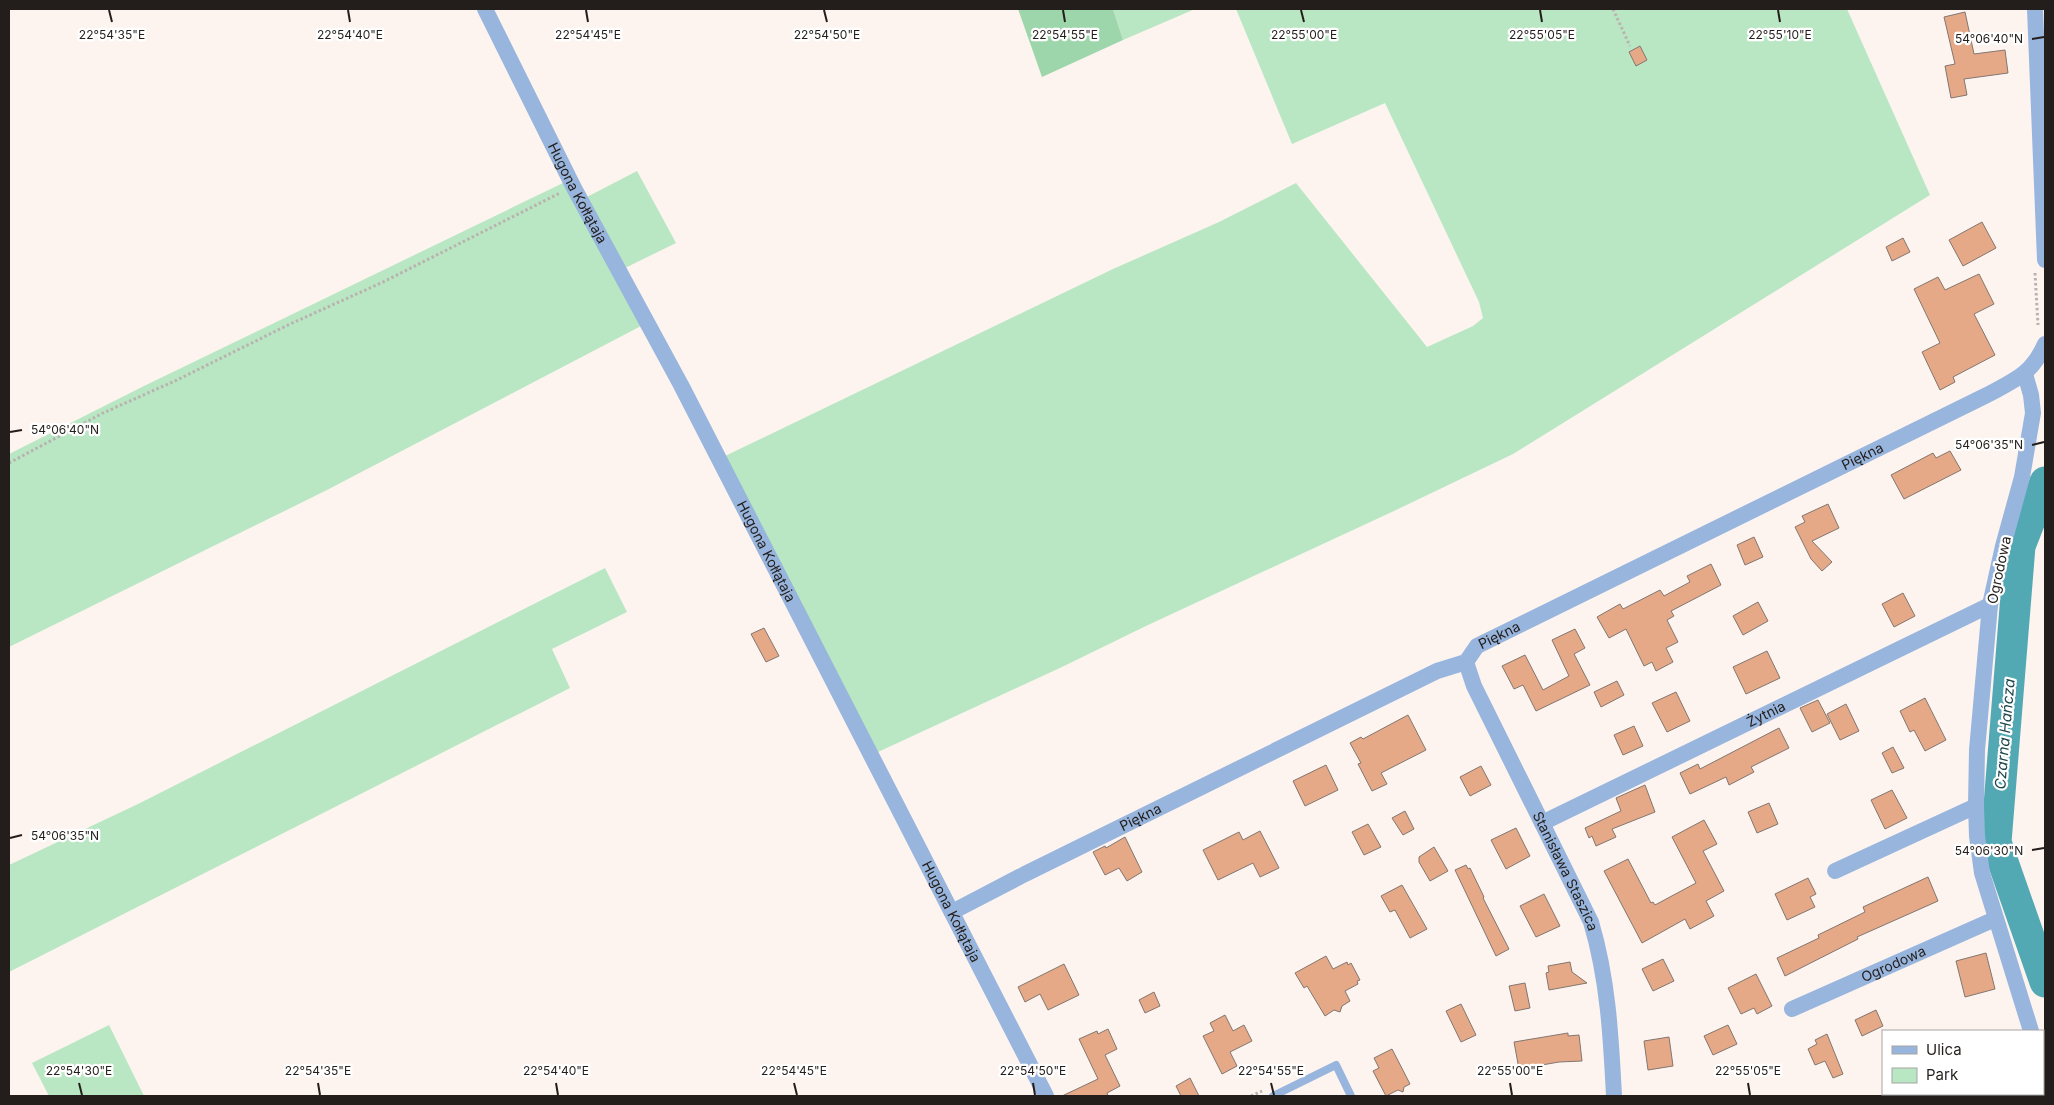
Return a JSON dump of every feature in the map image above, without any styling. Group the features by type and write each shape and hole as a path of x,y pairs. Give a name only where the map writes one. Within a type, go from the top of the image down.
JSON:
{"street":[{"name":"Hugona Kołłątaja","path":"485,9 574,188 681,385 1046,1096"},
{"path":"2035,9 2045,260"},
{"path":"2025,374 2040,356 2045,344"},
{"name":"Piękna","path":"952,912 1437,670 1466,662 1477,646 1987,395 2025,374"},
{"name":"Ogrodowa","path":"2025,374 2031,395 2033,413 2022,477 2003,546 1990,605 1977,750 1976,806 1977,836 1982,873 2031,1030"},
{"name":"Żytnia","path":"1542,823 1990,605"},
{"name":"Stanisława Staszica","path":"1466,662 1474,686 1591,922 1598,947 1609,1012 1614,1096"},
{"path":"1835,871 1976,806"},
{"name":"Ogrodowa","path":"1792,1009 1995,919"}],"lane":[{"path":"1273,1096 1336,1065 1351,1096"}],"path":[{"path":"1613,9 1630,46"},
{"path":"9,463 103,413 381,283 548,199 574,188"}],"green space":[{"path":"1018,9 1113,9 1123,40 1042,77"},
{"path":"1113,9 1195,9 1123,40"},
{"path":"1236,9 1847,9 1930,195 1513,454 878,752 723,457 1113,269 1219,222 1296,183 1427,347 1473,326 1483,318 1479,302 1385,103 1292,144"},
{"path":"637,171 676,243 623,269 585,198"},
{"path":"565,182 643,325 325,491 9,647 9,454 144,386"},
{"path":"605,568 627,612 552,649 570,688 9,972 9,865 138,804"},
{"path":"109,1025 144,1096 49,1096 32,1063"}],"building":[{"path":"1965,12 1974,54 2005,50 2008,73 1964,79 1967,95 1951,98 1945,66 1955,64 1944,17"},
{"path":"1640,46 1647,60 1636,66 1629,52"},
{"path":"1982,222 1996,248 1963,266 1949,240"},
{"path":"1903,238 1910,252 1892,261 1886,247"},
{"path":"1979,274 1994,304 1974,314 1995,355 1953,377 1955,382 1940,390 1922,352 1940,343 1914,289 1938,277 1945,290"},
{"path":"1950,451 1961,470 1904,499 1891,475 1933,453 1936,458"},
{"path":"1828,504 1839,528 1812,541 1832,562 1822,571 1811,559 1795,527 1805,522 1802,516"},
{"path":"1754,537 1763,557 1745,565 1737,545"},
{"path":"1711,564 1721,585 1671,611 1674,616 1667,620 1678,642 1666,648 1673,662 1656,671 1652,662 1644,666 1626,629 1609,638 1597,617 1620,604 1623,609 1660,590 1664,596 1690,582 1687,576"},
{"path":"1903,593 1915,616 1894,627 1882,604"},
{"path":"1758,602 1768,621 1743,635 1733,616"},
{"path":"764,628 779,656 766,662 751,634"},
{"path":"1575,629 1585,648 1574,654 1590,685 1536,711 1523,685 1514,689 1502,666 1525,655 1543,690 1569,676 1552,640"},
{"path":"1767,651 1780,678 1746,694 1733,667"},
{"path":"1617,681 1624,695 1601,707 1594,692"},
{"path":"1676,692 1690,721 1667,732 1652,703"},
{"path":"1925,698 1946,740 1925,751 1914,730 1910,732 1900,711"},
{"path":"1818,700 1830,723 1812,732 1800,708"},
{"path":"1846,704 1859,731 1840,740 1827,714"},
{"path":"1408,715 1426,750 1381,773 1387,784 1372,791 1358,764 1361,763 1350,743 1361,737 1363,739"},
{"path":"1634,726 1643,746 1623,755 1614,735"},
{"path":"1779,728 1789,748 1751,767 1754,772 1729,785 1726,777 1690,794 1680,773 1698,764 1700,769"},
{"path":"1893,747 1904,768 1892,773 1882,753"},
{"path":"1326,765 1338,790 1305,806 1293,781"},
{"path":"1481,766 1491,785 1470,796 1460,777"},
{"path":"1645,785 1655,812 1612,829 1616,837 1596,846 1592,836 1589,838 1585,828 1621,811 1616,798"},
{"path":"1892,790 1907,818 1885,829 1871,800"},
{"path":"1769,803 1778,824 1757,833 1748,812"},
{"path":"1405,811 1414,829 1403,835 1392,818"},
{"path":"1704,820 1717,844 1703,851 1724,891 1706,901 1714,916 1690,929 1685,919 1642,943 1604,871 1628,859 1651,903 1653,902 1655,905 1696,883 1672,837"},
{"path":"1368,824 1381,847 1364,855 1352,832"},
{"path":"1516,828 1530,856 1506,869 1491,840"},
{"path":"1260,831 1279,868 1260,877 1253,863 1218,880 1203,850 1239,832 1243,840"},
{"path":"1125,837 1142,872 1127,881 1119,868 1105,875 1093,852 1105,846 1106,848"},
{"path":"1434,847 1448,871 1430,881 1419,862 1419,857"},
{"path":"1466,865 1468,869 1470,868 1509,949 1496,956 1455,870"},
{"path":"1928,877 1938,901 1857,937 1858,939 1785,976 1777,958 1819,938 1818,935 1865,912 1863,907"},
{"path":"1808,878 1816,894 1810,897 1815,907 1787,920 1775,894"},
{"path":"1402,885 1427,929 1410,938 1395,910 1390,912 1381,896"},
{"path":"1544,894 1560,926 1536,937 1520,906"},
{"path":"1986,953 1995,989 1965,997 1956,961"},
{"path":"1326,956 1333,969 1347,962 1348,965 1351,963 1360,980 1357,981 1358,984 1345,991 1350,1001 1342,1006 1340,1012 1334,1010 1325,1016 1307,986 1304,988 1295,973"},
{"path":"1663,959 1674,981 1653,991 1642,969"},
{"path":"1570,962 1572,972 1587,983 1549,990 1546,973 1549,972 1548,966"},
{"path":"1064,964 1079,995 1048,1010 1040,994 1025,1002 1018,987"},
{"path":"1756,974 1772,1006 1757,1014 1754,1008 1741,1014 1728,988"},
{"path":"1525,983 1530,1008 1515,1011 1509,986"},
{"path":"1154,992 1160,1006 1145,1013 1139,1000"},
{"path":"1461,1004 1476,1035 1461,1042 1446,1011"},
{"path":"1876,1010 1883,1026 1862,1036 1855,1020"},
{"path":"1225,1015 1233,1031 1244,1025 1252,1041 1230,1052 1237,1066 1222,1074 1203,1036 1214,1031 1210,1023"},
{"path":"1728,1025 1737,1044 1713,1055 1704,1036"},
{"path":"1108,1029 1117,1049 1105,1055 1120,1086 1107,1093 1108,1096 1062,1096 1098,1079 1079,1039 1097,1031 1098,1034"},
{"path":"1568,1033 1568,1036 1579,1035 1582,1061 1559,1062 1519,1069 1514,1042"},
{"path":"1827,1034 1843,1074 1833,1078 1825,1061 1815,1065 1808,1049 1817,1044 1815,1040"},
{"path":"1669,1037 1673,1066 1648,1070 1644,1041"},
{"path":"1392,1049 1410,1084 1404,1087 1403,1092 1398,1090 1386,1096 1373,1071 1379,1068 1374,1058"},
{"path":"1190,1078 1199,1096 1181,1096 1176,1086"}],"waterway":[{"name":"Czarna Hańcza","path":"2045,482 2020,546 1996,842 2045,982"}]}
